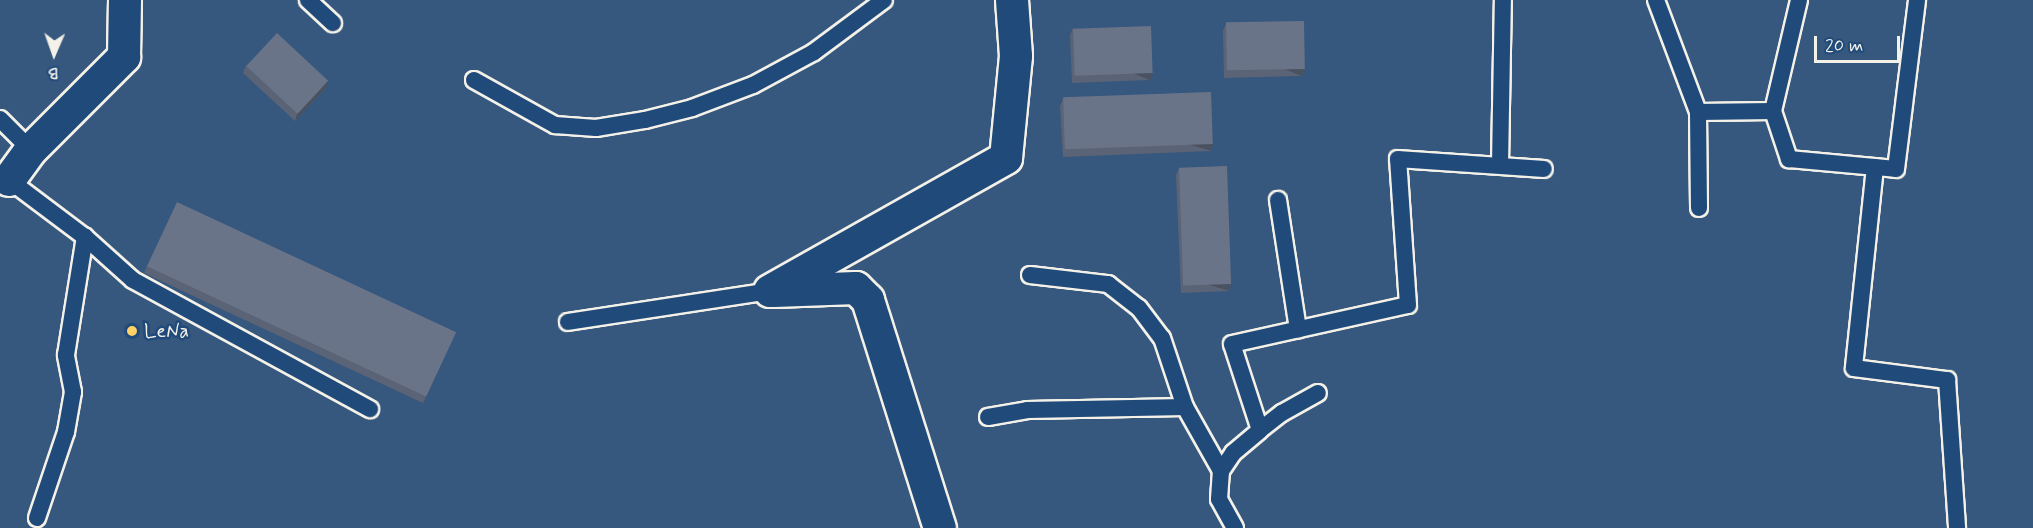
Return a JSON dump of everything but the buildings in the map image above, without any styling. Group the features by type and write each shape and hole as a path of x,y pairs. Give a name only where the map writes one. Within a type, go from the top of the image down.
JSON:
{"street":[{"path":"9,180 31,150 124,57 125,0"},
{"path":"771,291 1006,158 1016,56 1012,0"},
{"path":"771,291 856,288 868,300 940,528"}],"lane":[{"path":"308,0 333,23"},
{"path":"474,80 555,125 596,128 645,120 692,108 753,85 814,52 884,0"},
{"path":"1500,165 1503,0"},
{"path":"1656,0 1698,112 1699,208"},
{"path":"1798,0 1773,111 1789,159 1896,169 1917,0"},
{"path":"1698,112 1773,111"},
{"path":"0,119 31,150"},
{"path":"1260,430 1232,344 1408,305 1398,159 1544,169"},
{"path":"1875,167 1854,368 1947,380 1957,528"},
{"path":"9,180 85,237 133,280 370,409"},
{"path":"1278,200 1298,329"},
{"path":"37,518 66,432 73,392 66,355 85,237"},
{"path":"1030,274 1108,284 1139,308 1162,338 1185,407 1221,471"},
{"path":"568,322 771,291"},
{"path":"1235,528 1219,499 1221,471 1233,453 1260,430 1282,413 1318,393"},
{"path":"988,417 1027,410 1185,407"}],"place":[{"name":"LeNa","path":"132,331"}]}
